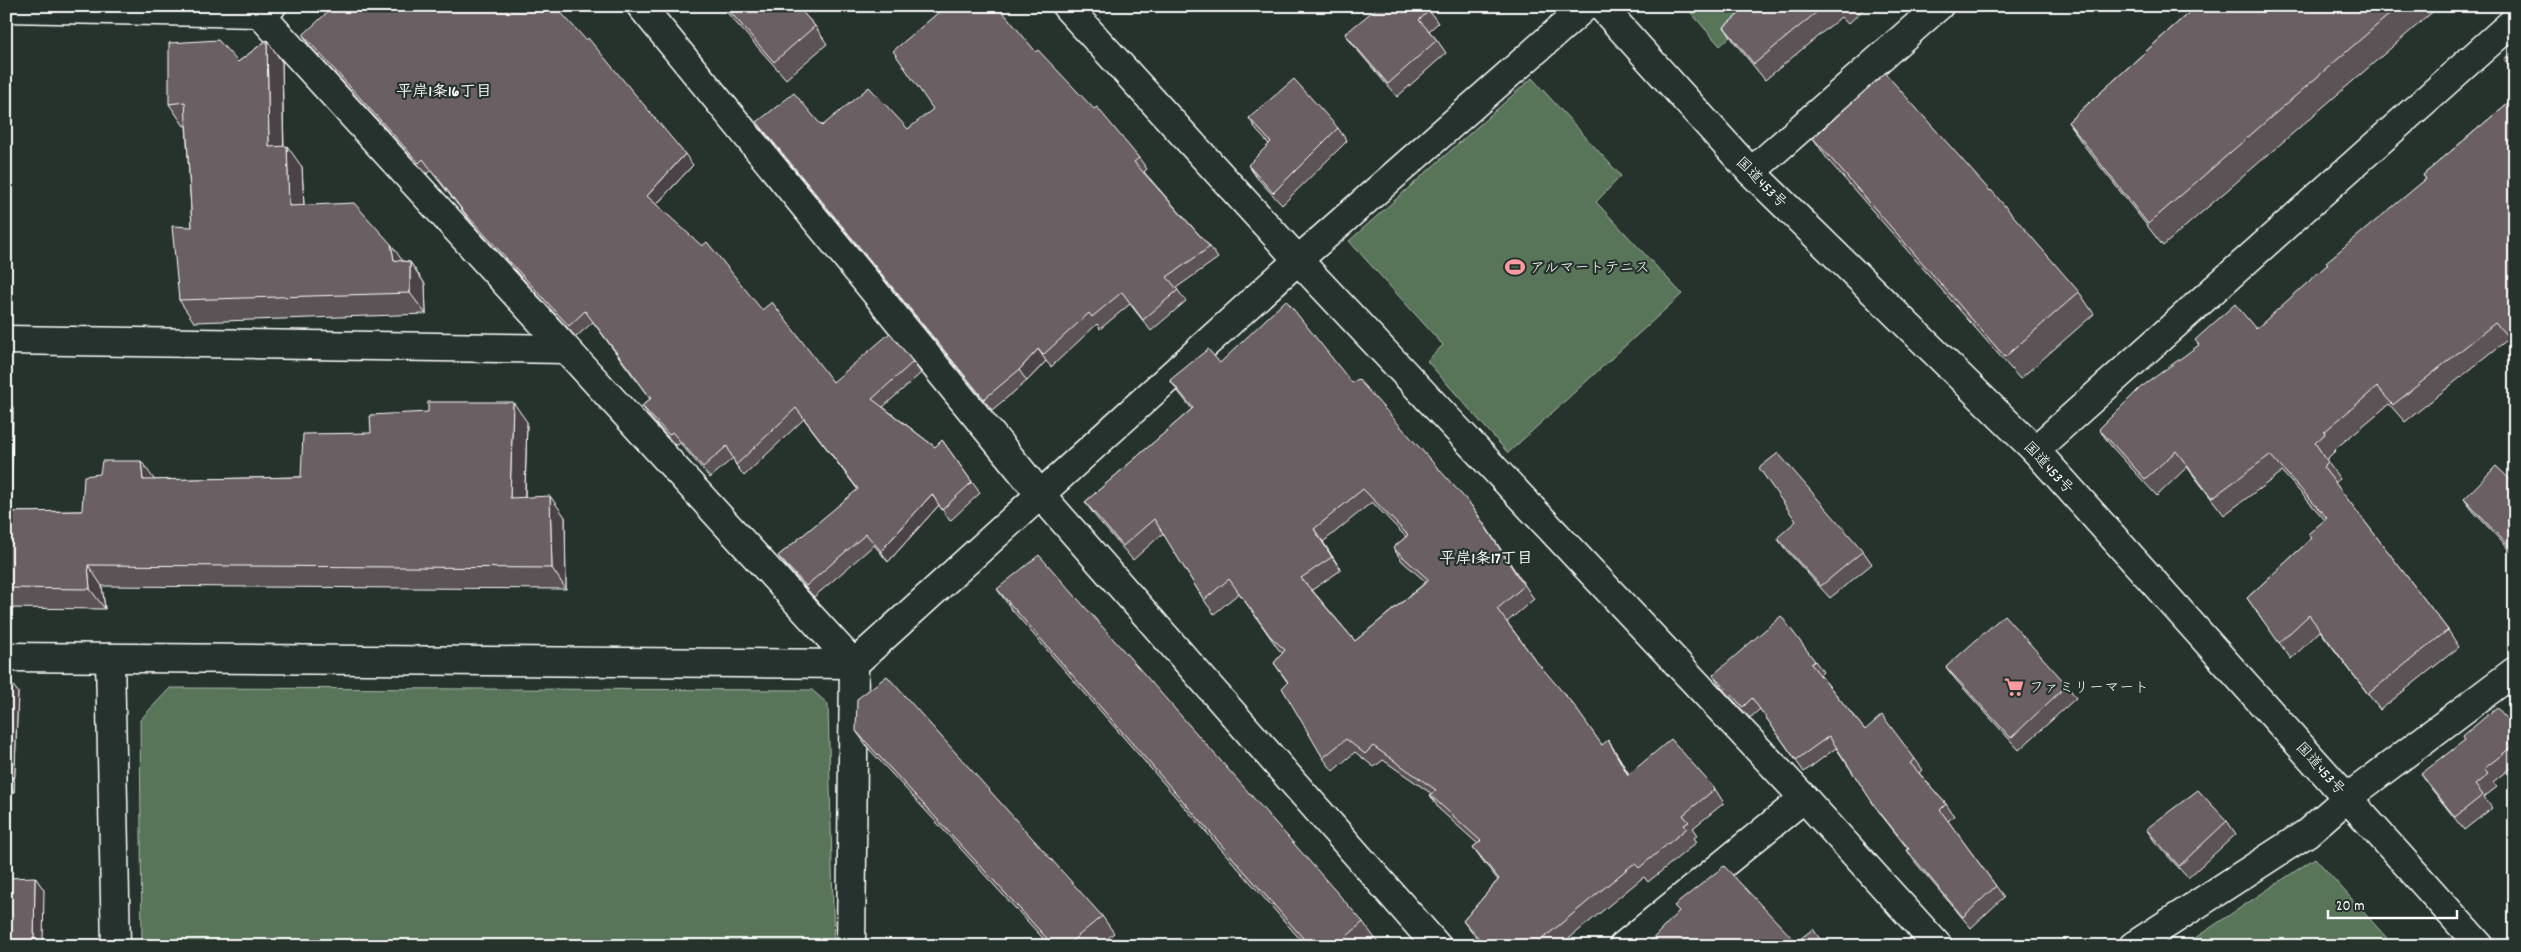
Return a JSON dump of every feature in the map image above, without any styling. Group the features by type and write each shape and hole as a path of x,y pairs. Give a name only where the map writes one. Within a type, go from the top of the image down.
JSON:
{"main road":[{"path":"641,6 1040,494 1438,946"},
{"path":"1066,6 1298,260 1804,798 1938,946"},
{"path":"6,657 854,664 1298,260 1586,6"},
{"name":"国道453号","path":"1601,6 1752,172 2035,450 2480,946"},
{"path":"1752,172 1939,6"},
{"path":"6,8 265,10 565,349 854,664 851,946"},
{"path":"2035,450 2515,20"},
{"path":"6,340 565,349"},
{"path":"110,658 116,946"},
{"path":"2133,946 2307,833 2347,798 2515,671"},
{"path":"1623,946 1804,798"}],"green space":[{"path":"1685,6 1764,6 1720,46"},
{"name":"アルマートテニス","path":"1532,78 1621,176 1596,202 1682,294 1508,453 1427,361 1443,345 1349,241"},
{"path":"170,688 812,690 828,704 834,946 142,946 140,720"},
{"path":"2315,858 2394,946 2188,946 2186,944"}],"building":[{"path":"334,6 555,6 586,40 588,38 685,154 647,196 702,246 707,242 762,310 772,302 833,382 890,333 913,362 872,399 935,447 942,440 972,482 942,510 932,494 881,551 866,534 806,586 778,556 858,489 796,408 736,465 727,446 703,467 672,432 669,435 642,406 651,398 585,311 569,326 464,212 423,159 419,163 303,35"},
{"path":"725,6 797,6 815,26 774,62"},
{"path":"946,6 998,6 1036,52 1038,50 1094,109 1097,107 1139,158 1134,162 1210,247 1167,277 1178,290 1143,320 1122,292 1092,317 1089,313 1043,355 1038,349 1019,370 984,399 757,122 794,93 822,126 869,87 908,129 933,109 893,51"},
{"path":"1379,6 1426,6 1429,11 1419,20 1437,40 1388,84 1345,34"},
{"path":"1748,6 1824,6 1754,64 1724,27"},
{"path":"2196,6 2399,6 2148,224 2068,122"},
{"path":"218,40 238,62 267,40 269,147 287,146 289,206 354,203 391,244 394,260 410,262 410,293 179,300 172,226 192,227 185,102 169,104 169,43"},
{"path":"2515,50 2515,74 2504,59"},
{"path":"1885,73 1991,190 2079,292 2005,357 1813,138"},
{"path":"1294,79 1338,128 1273,193 1248,165 1271,142 1249,118"},
{"path":"2515,97 2515,344 2495,323 2393,405 2377,387 2324,432 2325,434 2315,443 2328,462 2323,467 2448,630 2368,694 2309,615 2279,643 2247,598 2312,538 2308,534 2327,518 2270,455 2212,498 2176,451 2145,479 2099,429 2140,388 2199,345 2195,340 2235,304 2256,329 2328,264 2326,262 2426,179 2423,175"},
{"path":"1286,300 1352,383 1358,379 1471,505 1524,586 1497,609 1536,661 1573,704 1602,745 1608,740 1628,775 1671,739 1715,789 1683,815 1689,822 1684,825 1687,828 1639,868 1635,864 1632,865 1534,946 1486,946 1463,921 1499,879 1473,847 1481,841 1430,795 1436,790 1373,746 1365,754 1346,739 1323,758 1282,688 1288,682 1274,663 1285,650 1270,636 1229,579 1204,600 1154,519 1123,546 1085,502 1193,408 1170,380 1208,349 1220,363","holes":["1363,489 1408,535 1393,548 1429,580 1355,641 1301,578 1332,557 1314,529"]},
{"path":"428,402 513,402 510,498 550,496 552,568 88,565 90,589 6,588 6,512 82,511 84,476 100,474 102,461 141,461 143,480 301,477 303,434 371,433 370,415 428,412"},
{"path":"1778,453 1863,551 1821,586 1777,538 1796,521 1759,468"},
{"path":"2496,466 2515,484 2515,553 2464,499"},
{"path":"1039,555 1363,922 1336,946 1310,946 997,589"},
{"name":"ファミリーマート","path":"2004,615 2067,685 2011,738 1946,667"},
{"path":"1781,616 1815,661 1811,664 1865,730 1882,715 1915,759 1910,763 1946,804 1940,810 1996,886 1963,917 1907,850 1909,849 1874,805 1829,736 1796,760 1752,698 1743,707 1713,675"},
{"path":"887,676 1102,916 1066,946 1054,946 856,731 857,699"},
{"path":"6,680 9,680 6,758"},
{"path":"2497,707 2515,728 2515,744 2484,769 2488,774 2475,785 2483,795 2455,817 2421,774 2465,740 2463,736"},
{"path":"2198,790 2227,821 2179,866 2146,829"},
{"path":"1724,866 1796,942 1813,929 1825,946 1646,946 1679,911 1674,906"},
{"path":"35,877 34,946 6,946 6,878"},
{"path":"2168,941 2172,946 2163,946"}],"place":[{"name":"アルマートテニス","path":"1515,267"},
{"name":"ファミリーマート","path":"2014,687"}],"district":[{"name":"平岸1条16丁目","path":"444,90"},
{"name":"平岸1条17丁目","path":"1486,557"}]}
